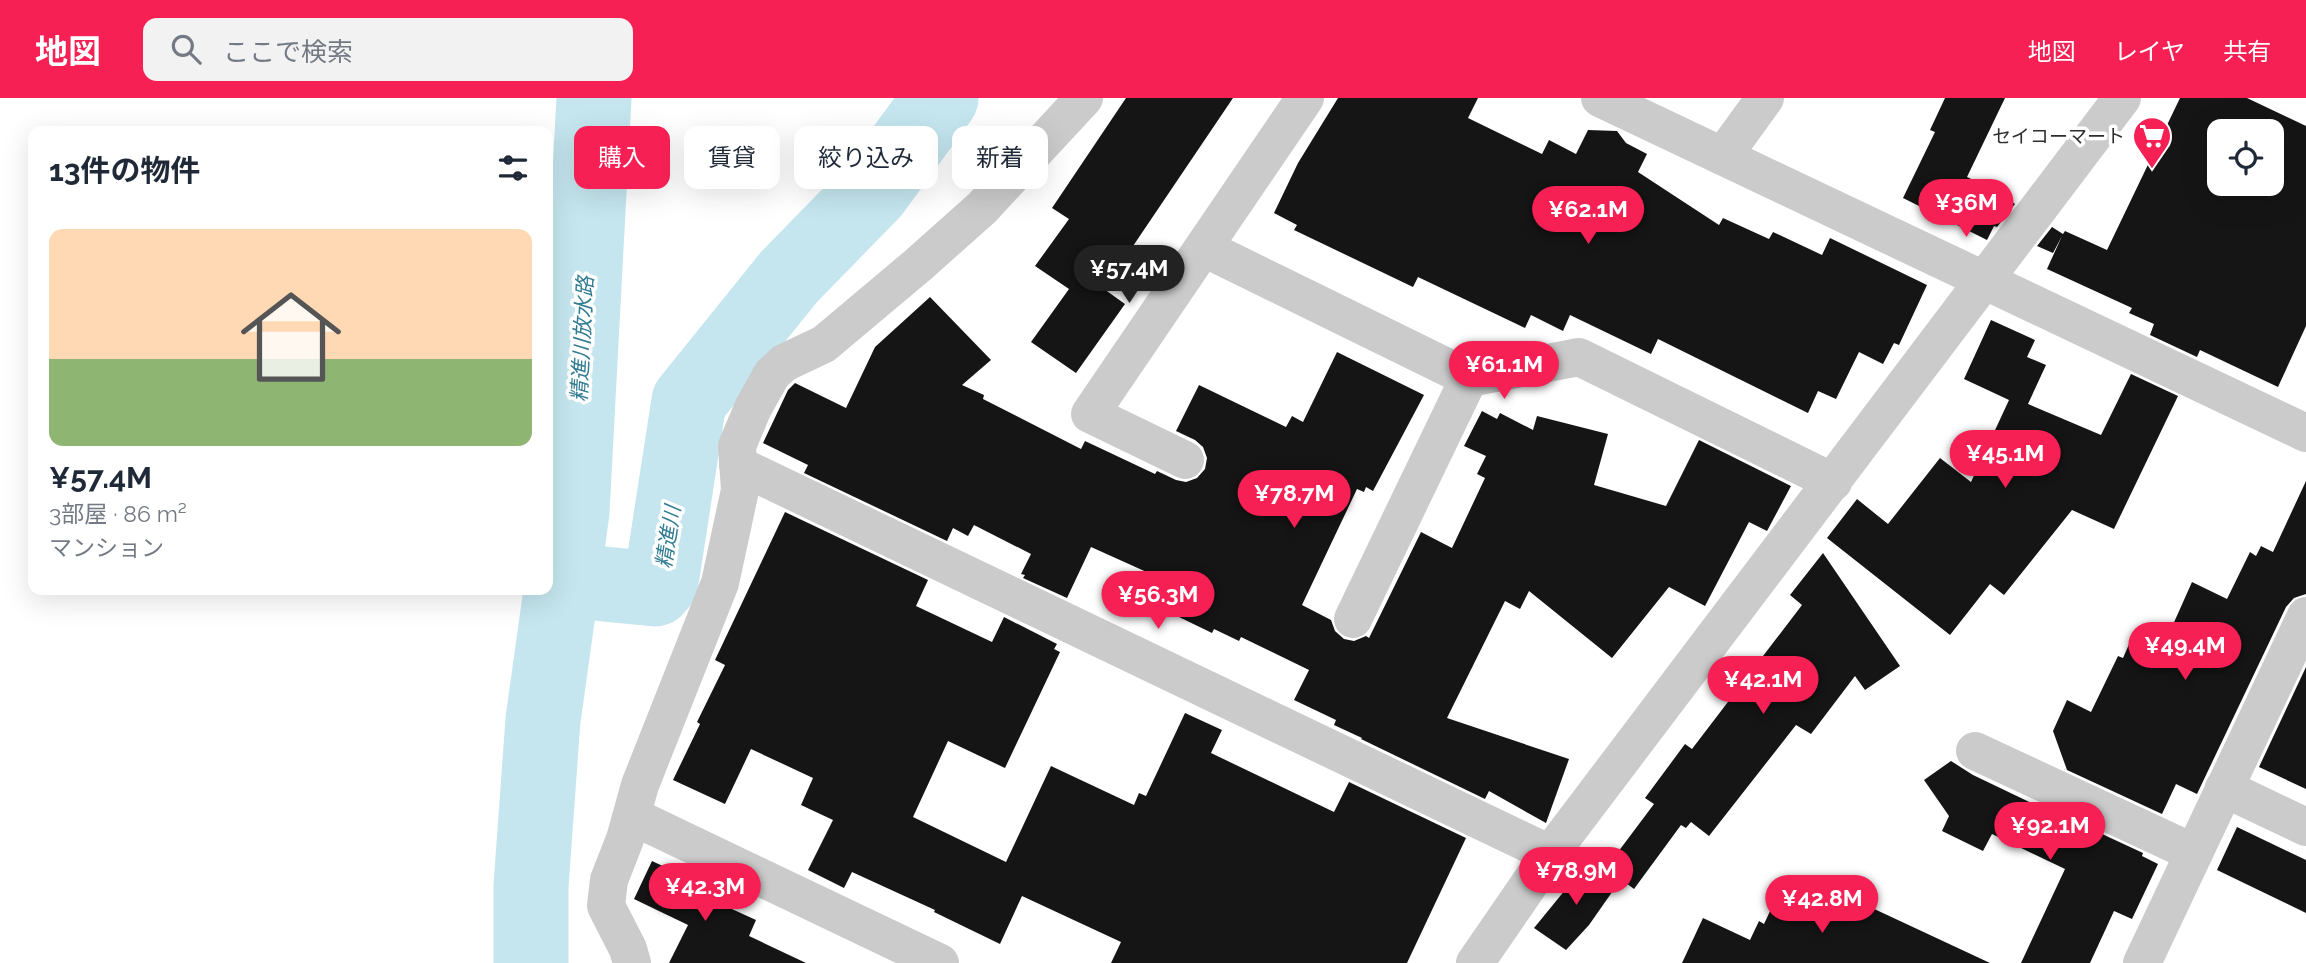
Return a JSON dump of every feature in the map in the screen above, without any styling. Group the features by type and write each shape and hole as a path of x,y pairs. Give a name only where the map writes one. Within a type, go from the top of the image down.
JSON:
{"street":[{"path":"632,963 606,906 609,880 625,839 640,785 720,583 740,490 737,446 753,408 772,374 784,363 824,344 918,265 982,208 1084,98"},
{"path":"1185,460 1090,414 1305,98"},
{"path":"1600,98 1984,281 2297,417"},
{"path":"1723,156 1765,98"},
{"path":"1475,963 1550,854 2122,98"},
{"path":"1203,248 1469,378 1579,357 1833,482"},
{"path":"1353,619 1469,378"},
{"path":"738,465 1550,854"},
{"path":"2141,963 2306,616"},
{"path":"1975,751 2193,853"},
{"path":"2224,788 2306,827"},
{"path":"632,816 940,963"}],"building":[{"path":"1126,98 1233,98 1104,289 1125,304 1076,373 1031,342 1069,289 1035,266 1069,219 1052,208"},
{"path":"1338,98 1478,98 1468,118 1542,154 1549,140 1576,154 1588,130 1617,131 1626,143 1647,154 1638,172 1719,225 1723,218 1769,239 1773,232 1822,255 1830,238 1927,285 1899,345 1894,343 1883,364 1859,352 1836,399 1818,391 1808,413 1658,339 1651,354 1570,315 1563,331 1531,315 1525,328 1418,277 1413,287 1294,230 1297,225 1274,213 1298,163"},
{"path":"1945,98 2005,98 1967,177 2007,196 2006,198 2015,204 1997,227 1994,226 1987,240 1903,198 1935,132 1930,130"},
{"path":"2180,98 2247,98 2306,126 2306,326 2278,387 2200,350 2197,357 2150,335 2154,324 2129,313 2132,308 2047,269 2062,236 2053,253 2037,246 2052,227 2063,234 2065,231 2107,250"},
{"path":"930,297 991,360 962,385 984,395 983,399 1081,449 1085,441 1155,474 1157,471 1186,482 1197,478 1205,469 1207,458 1203,447 1195,440 1176,431 1199,385 1286,427 1292,416 1303,422 1337,352 1424,395 1373,491 1366,487 1364,492 1357,489 1302,605 1331,620 1335,631 1344,639 1354,641 1366,636 1369,638 1421,532 1452,548 1485,478 1477,474 1486,456 1464,446 1482,411 1497,419 1500,413 1533,430 1537,416 1608,434 1594,485 1666,506 1699,440 1791,486 1767,531 1749,522 1705,606 1669,587 1612,658 1529,591 1520,609 1505,601 1447,718 1569,759 1546,823 1489,791 1485,799 1361,739 1334,725 1336,720 1294,700 1309,670 1241,637 1239,641 1214,629 1212,633 1179,617 1187,600 1147,583 1151,574 1091,547 1067,598 1023,578 1025,575 1021,574 1031,554 974,525 968,536 953,528 947,541 804,473 808,465 763,443 788,390 795,383 846,408 875,347"},
{"path":"1991,320 2035,340 2027,357 2046,365 2028,404 2101,435 2131,374 2178,396 2114,529 2072,510 2004,595 1990,584 1950,635 1827,538 1857,499 1888,524 1940,458 1971,482 2009,400 1964,379"},
{"path":"2306,481 2306,594 2294,598 2286,607 2197,794 2176,784 2162,814 2067,770 2053,731 2067,700 2091,712 2118,656 2123,658 2130,642 2159,656 2192,582 2227,599 2250,552 2256,556 2261,546 2273,552"},
{"path":"785,512 928,580 916,606 992,642 1004,617 1057,644 1054,649 1060,652 1005,768 948,741 913,817 1006,862 1051,766 1134,805 1139,793 1146,796 1185,713 1222,730 1211,753 1334,812 1349,782 1466,838 1407,963 1111,963 1121,942 1022,896 1000,944 934,912 935,910 852,872 844,888 808,870 833,820 801,805 813,778 751,749 725,804 673,780 725,665 715,660"},
{"path":"1823,553 1900,666 1865,690 1855,676 1811,734 1796,725 1709,836 1691,822 1686,828 1681,825 1634,889 1606,868 1654,804 1645,798 1685,744 1692,749 1802,605 1790,595"},
{"path":"2306,667 2306,789 2259,767"},
{"path":"1951,761 1973,775 2143,853 2142,856 2158,864 2132,919 2114,911 2090,963 2021,963 2065,869 1992,834 1983,851 1942,831 1949,816 1924,780"},
{"path":"2237,827 2306,860 2306,913 2217,870"},
{"path":"652,861 703,885 699,894 756,920 749,936 806,963 669,963 688,925 634,899"},
{"path":"1588,862 1617,885 1589,925 1566,950 1534,928"},
{"path":"1804,875 1990,963 1682,963 1703,918 1750,940 1759,921 1764,924 1780,890"}],"waterway":[{"name":"精進川放水路","path":"531,963 531,886 543,720 572,512 594,98"},
{"name":"精進川","path":"564,580 655,589 661,582 689,401 789,277 872,192 941,98"}],"place":[{"name":"セイコーマート","path":"2152,170"}]}
